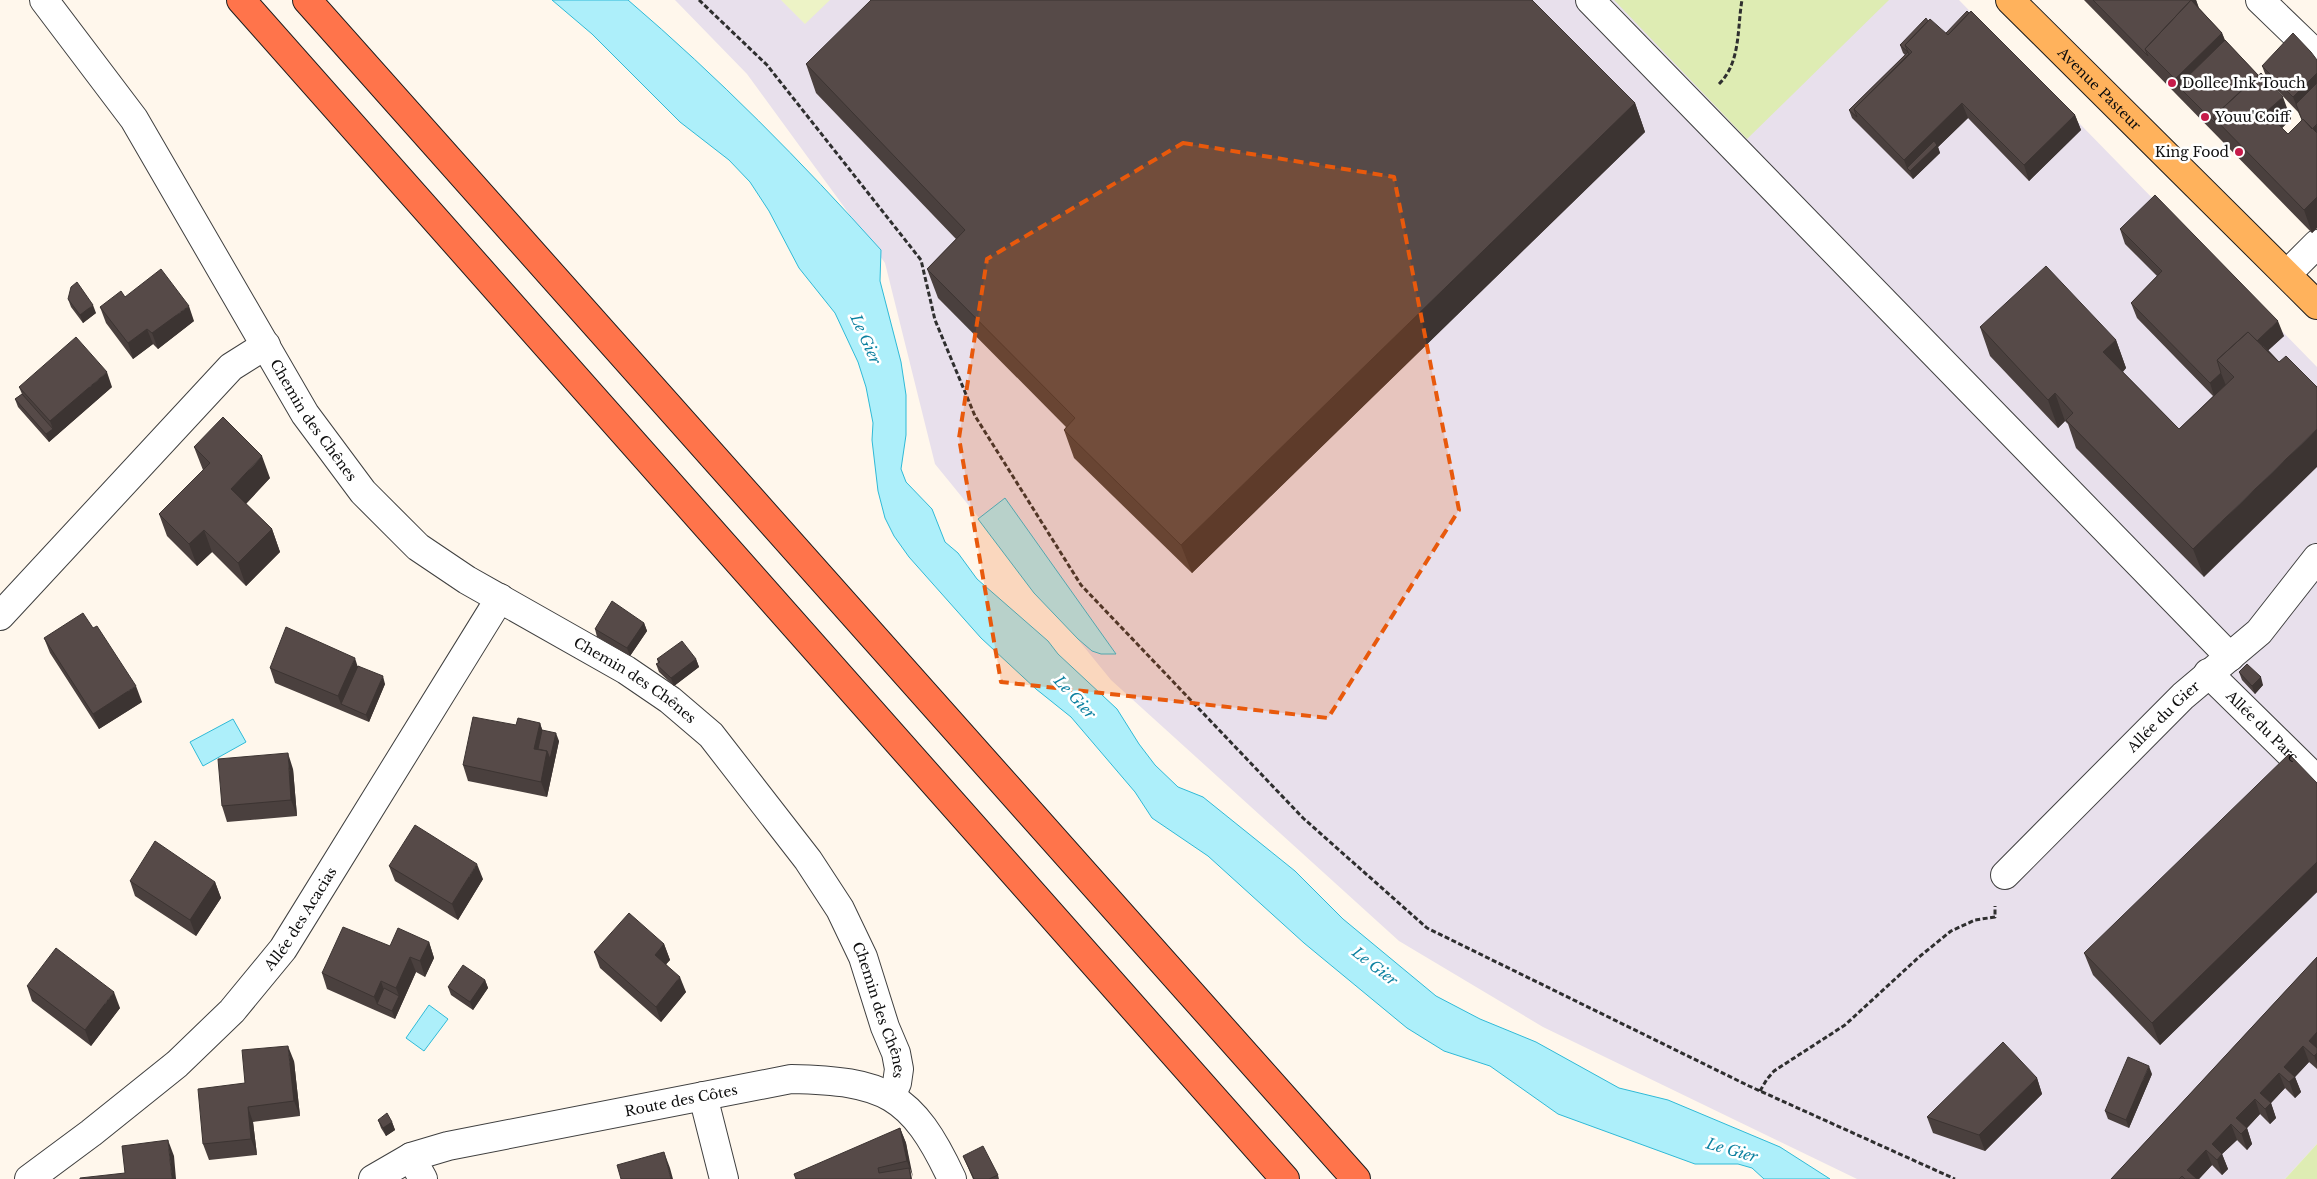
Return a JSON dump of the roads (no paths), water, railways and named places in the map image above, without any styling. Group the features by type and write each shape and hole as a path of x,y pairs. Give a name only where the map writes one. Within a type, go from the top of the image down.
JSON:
{"highway":[{"path":"241,0 1285,1179"},
{"path":"307,0 1356,1179"}],"main road":[{"name":"Avenue Pasteur","path":"2010,0 2317,304"}],"street":[{"name":"Chemin des Chênes","path":"44,0 134,119 305,414 363,492 418,547 467,580 626,670 670,700 711,735 808,860 840,909 863,957 885,1027 896,1053 899,1069 897,1083 891,1096"},
{"path":"1590,0 2230,657"},
{"path":"2260,0 2317,55"},
{"path":"2287,274 2317,244"},
{"name":"Chemin des Chênes","path":"0,616 231,367 266,345"},
{"name":"Allée du Gier","path":"2005,875 2208,673 2260,632 2317,558"},
{"name":"Allée des Acacias","path":"30,1179 177,1064 232,1011 283,949 500,598"},
{"name":"Allée du Parc","path":"2208,673 2317,780"},
{"name":"Route des Côtes","path":"373,1179 417,1168 448,1146 791,1079 833,1080 866,1086 891,1096 917,1118 938,1148 952,1179"},
{"path":"704,1096 724,1179"}],"water":[{"name":"Le Gier","path":"552,0 628,0 759,121 881,250 880,281 901,362 906,395 906,435 901,469 906,482 932,509 945,542 958,553 977,579 1048,641 1058,654 1117,709 1155,765 1178,787 1203,797 1295,871 1343,919 1436,996 1480,1019 1536,1042 1619,1088 1668,1100 1780,1147 1830,1179 1764,1179 1752,1168 1738,1164 1695,1164 1558,1114 1490,1066 1444,1051 1407,1028 1304,943 1208,856 1152,818 1135,792 1071,717 1036,689 981,638 909,557 894,536 885,518 878,491 872,440 873,423 866,387 858,362 835,313 799,268 769,211 750,182 729,160 680,122 592,34"},
{"path":"1005,498 1116,654 1101,654 1092,651 1078,639 1034,593 978,519"},
{"path":"233,719 246,742 203,766 190,742"},
{"path":"429,1005 448,1019 424,1051 406,1038"}],"place":[{"name":"Dollee Ink Touch","path":"2172,83"},
{"name":"Youu'Coiff","path":"2205,117"},
{"name":"King Food","path":"2239,152"}]}
